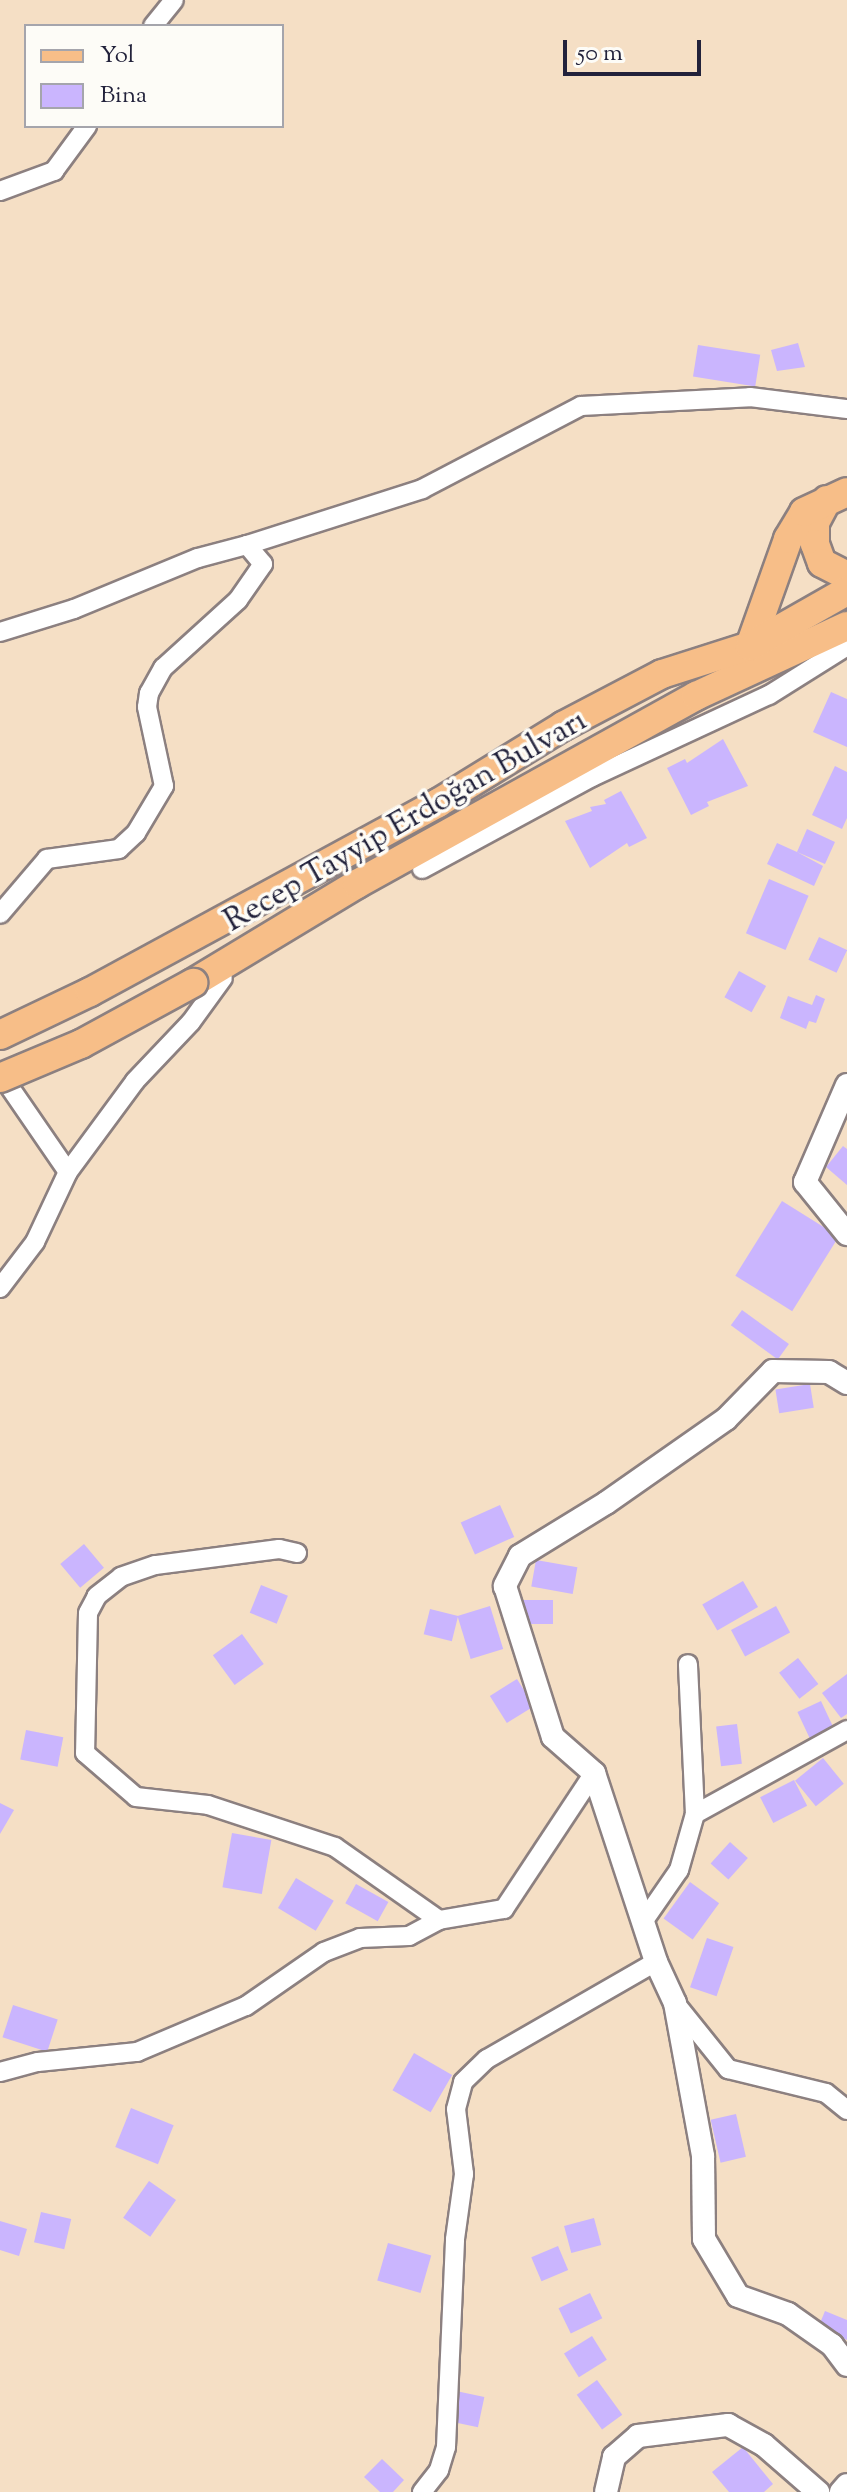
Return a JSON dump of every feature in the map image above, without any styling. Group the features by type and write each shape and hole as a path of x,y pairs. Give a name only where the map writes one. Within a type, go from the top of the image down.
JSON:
{"main road":[{"path":"837,496 815,523 815,544 822,563 847,576"},
{"path":"750,646 788,539 804,512 837,496"},
{"name":"Recep Tayyip Erdoğan Bulvarı","path":"0,1035 181,942 438,803 563,726 662,674 750,646 847,591"},
{"name":"Recep Tayyip Erdoğan Bulvarı","path":"0,1075 81,1044 193,983 357,884 696,696 847,626"}],"street":[{"path":"155,24 174,0"},
{"path":"0,191 54,171 86,128"},
{"path":"0,632 74,609 198,558 422,489 581,406 750,397 847,409"},
{"path":"0,914 47,859 119,849 136,833 164,786 147,707 149,693 163,668 238,600 263,564 247,545"},
{"path":"422,869 592,777 769,695 847,646"},
{"path":"0,1288 35,1242 68,1172 135,1081 191,1022 223,978"},
{"path":"0,1075 68,1172"},
{"path":"847,1085 805,1182 847,1234"},
{"path":"847,1383 829,1372 773,1371 726,1419 606,1503 520,1556 505,1586 553,1737 594,1773 656,1962 675,2003 728,2069 826,2093 847,2110"},
{"path":"297,1553 279,1549 155,1565 121,1577 97,1596 88,1613 85,1753 136,1797 208,1805 335,1847 439,1920"},
{"path":"643,1922 679,1870 695,1814 688,1664"},
{"path":"695,1814 847,1730"},
{"path":"0,2072 38,2062 137,2052 246,2006 324,1952 360,1938 409,1936 439,1920 504,1909 594,1773"},
{"path":"422,2492 439,2470 446,2447 455,2239 464,2174 456,2109 463,2082 487,2059 656,1962"},
{"path":"675,2003 703,2156 704,2239 738,2296 788,2314 832,2345 847,2365"},
{"path":"606,2492 614,2457 638,2436 728,2425 764,2445 818,2492"},
{"path":"841,2492 847,2485"}],"building":[{"path":"798,343 805,367 777,371 771,350"},
{"path":"698,345 760,355 755,386 693,377"},
{"path":"831,692 847,699 847,747 813,732"},
{"path":"723,739 748,786 707,802 709,806 691,815 667,768 685,759 687,763"},
{"path":"835,766 847,772 847,818 842,829 812,815"},
{"path":"621,791 647,838 629,847 627,843 590,868 565,821 592,811 590,807 606,804 604,800"},
{"path":"807,829 835,842 825,864 797,852"},
{"path":"777,843 823,866 814,886 767,864"},
{"path":"769,879 809,896 786,950 746,933"},
{"path":"819,937 847,950 837,973 808,960"},
{"path":"739,971 766,986 752,1012 724,997"},
{"path":"816,995 825,999 816,1023 809,1021 806,1029 780,1018 788,996 812,1005"},
{"path":"843,1146 847,1149 847,1185 826,1167"},
{"path":"782,1201 839,1237 792,1311 735,1276"},
{"path":"742,1310 789,1344 778,1359 731,1325"},
{"path":"810,1384 814,1408 779,1413 775,1389"},
{"path":"500,1505 514,1537 475,1554 461,1522"},
{"path":"84,1544 104,1568 80,1588 60,1564"},
{"path":"536,1560 577,1567 573,1594 531,1587"},
{"path":"743,1581 758,1607 717,1630 702,1604"},
{"path":"261,1585 288,1596 277,1624 250,1613"},
{"path":"523,1600 553,1600 553,1624 523,1624"},
{"path":"490,1606 503,1649 471,1659 457,1616"},
{"path":"776,1606 790,1632 745,1656 731,1630"},
{"path":"430,1609 458,1616 452,1641 424,1634"},
{"path":"242,1634 264,1664 235,1685 213,1655"},
{"path":"798,1658 818,1684 799,1699 779,1673"},
{"path":"847,1674 847,1714 841,1718 822,1693"},
{"path":"517,1679 534,1706 507,1723 490,1696"},
{"path":"821,1701 834,1729 811,1740 797,1712"},
{"path":"737,1724 742,1764 721,1766 716,1727"},
{"path":"26,1730 63,1737 58,1767 20,1759"},
{"path":"823,1758 844,1784 816,1806 795,1781"},
{"path":"794,1780 807,1806 773,1823 760,1797"},
{"path":"0,1803 14,1810 0,1834"},
{"path":"232,1833 271,1840 262,1894 222,1887"},
{"path":"730,1842 748,1858 728,1880 711,1864"},
{"path":"296,1878 334,1901 316,1931 278,1908"},
{"path":"690,1882 719,1903 693,1940 664,1918"},
{"path":"356,1884 388,1902 378,1921 345,1903"},
{"path":"707,1938 733,1947 717,1996 690,1987"},
{"path":"13,2005 58,2020 47,2052 2,2037"},
{"path":"414,2053 452,2075 431,2112 393,2090"},
{"path":"131,2108 174,2125 158,2164 115,2147"},
{"path":"736,2114 746,2157 721,2163 711,2120"},
{"path":"149,2181 176,2200 150,2237 123,2218"},
{"path":"41,2212 71,2219 64,2249 34,2242"},
{"path":"594,2218 601,2245 571,2253 564,2226"},
{"path":"0,2221 27,2229 19,2256 0,2250"},
{"path":"388,2243 431,2255 421,2293 377,2280"},
{"path":"558,2246 568,2270 541,2281 531,2257"},
{"path":"590,2293 602,2318 571,2334 559,2308"},
{"path":"825,2311 847,2320 847,2340 818,2328"},
{"path":"592,2336 607,2360 579,2377 564,2353"},
{"path":"597,2380 622,2415 602,2429 577,2395"},
{"path":"456,2391 484,2397 478,2427 450,2421"},
{"path":"743,2447 773,2484 764,2492 729,2492 712,2472"},
{"path":"382,2459 404,2480 393,2492 380,2492 364,2477"}]}
